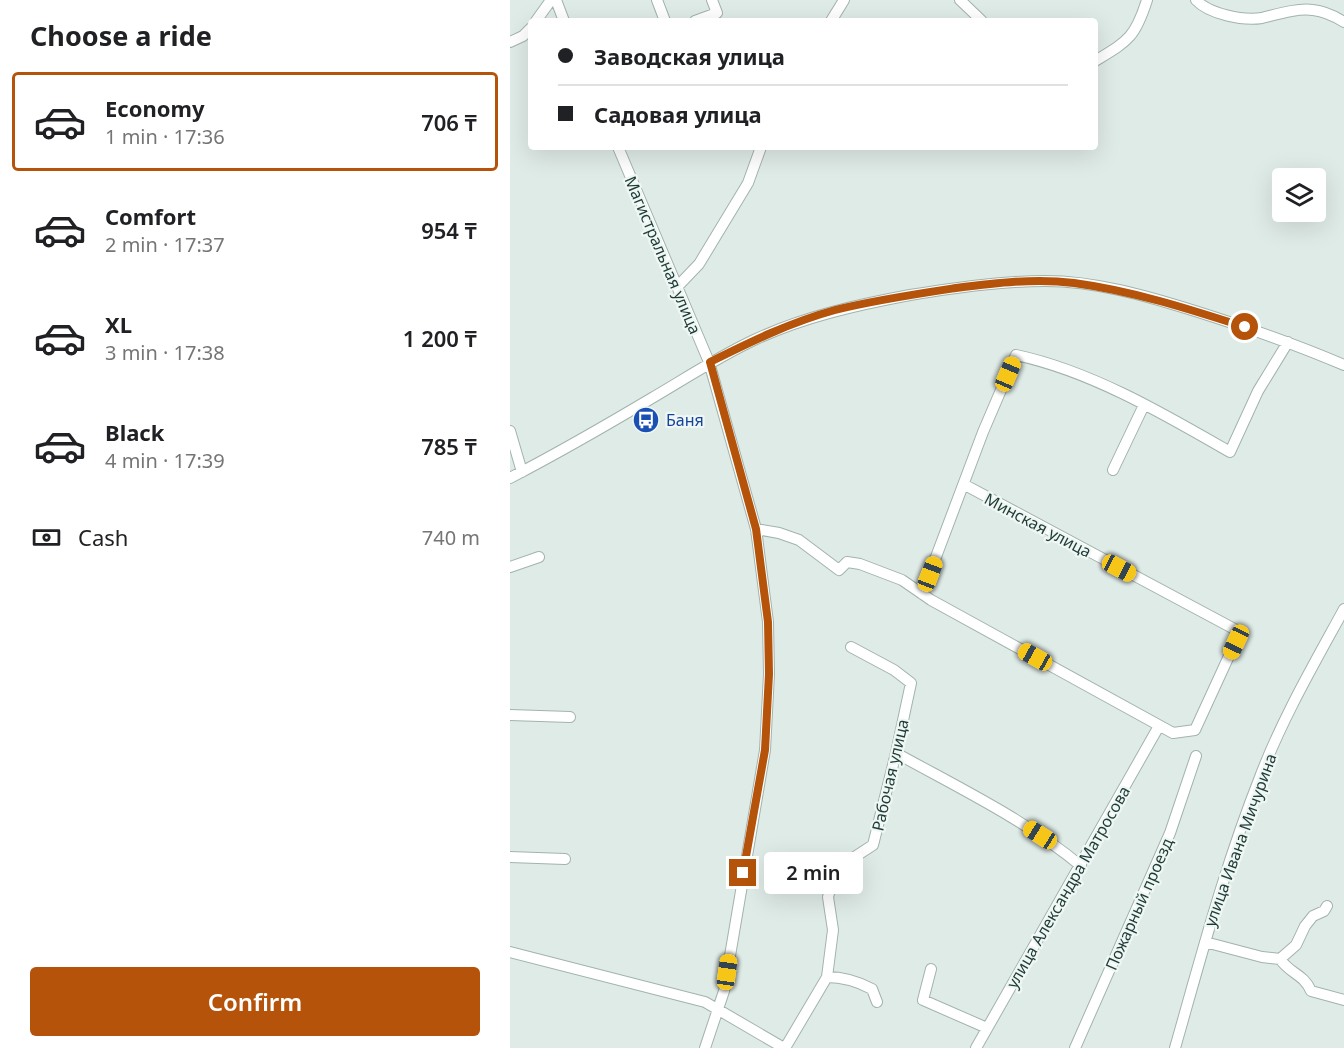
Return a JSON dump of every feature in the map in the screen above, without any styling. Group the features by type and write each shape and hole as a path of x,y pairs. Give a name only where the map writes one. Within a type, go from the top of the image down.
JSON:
{"street":[{"path":"538,18 551,0"},
{"path":"556,0 563,18"},
{"path":"657,0 663,18"},
{"path":"703,18 717,13 712,0"},
{"path":"833,18 844,0"},
{"path":"960,0 979,18"},
{"path":"1098,59 1125,43 1140,22 1147,0"},
{"path":"1196,0 1224,16 1259,18 1313,5 1344,22"},
{"path":"510,42 528,31"},
{"name":"Магистральная улица","path":"619,150 710,362 756,529 768,622 769,674 765,750 724,991 705,1048"},
{"path":"677,287 699,264 748,183 760,150"},
{"path":"510,478 630,411 710,362 755,339 834,311 928,292 1012,282 1055,282 1124,291 1169,303 1288,342 1344,365"},
{"path":"922,594 965,485 983,432 1016,355 1043,361 1098,382 1163,414 1230,452 1258,391 1288,342"},
{"path":"1113,470 1144,405"},
{"path":"510,431 522,472"},
{"name":"Минская улица","path":"965,485 1240,632 1195,730 1173,733 1160,726"},
{"path":"756,529 779,533 799,540 840,570 847,562 860,564 902,580 922,594 1160,726"},
{"path":"510,567 539,557"},
{"name":"улица Ивана Мичурина","path":"1175,1048 1205,942 1260,776 1344,609"},
{"name":"Рабочая улица","path":"785,1048 827,977 833,930 828,897 834,876 850,860 873,845 896,753 910,683 894,670 851,647"},
{"path":"510,715 570,717"},
{"name":"улица Александра Матросова","path":"976,1048 1160,726"},
{"path":"896,753 1025,826 1056,845 1081,866"},
{"name":"Пожарный проезд","path":"1075,1048 1170,833 1196,756"},
{"path":"510,857 565,859"},
{"path":"1205,942 1262,957 1280,959 1296,945 1305,926 1313,916 1324,911 1327,906"},
{"path":"510,952 705,1002 785,1048"},
{"path":"1280,959 1286,969 1303,977 1311,991 1344,1000"},
{"path":"931,969 923,1000 987,1028"},
{"path":"827,977 844,977 860,982 872,989 877,1002"}],"place":[{"name":"Баня","path":"646,420"}],"route":[{"path":"743,873 765,750 769,674 768,622 756,529 710,362 755,339 834,311 928,292 1012,282 1073,283 1124,291 1245,327"}]}
